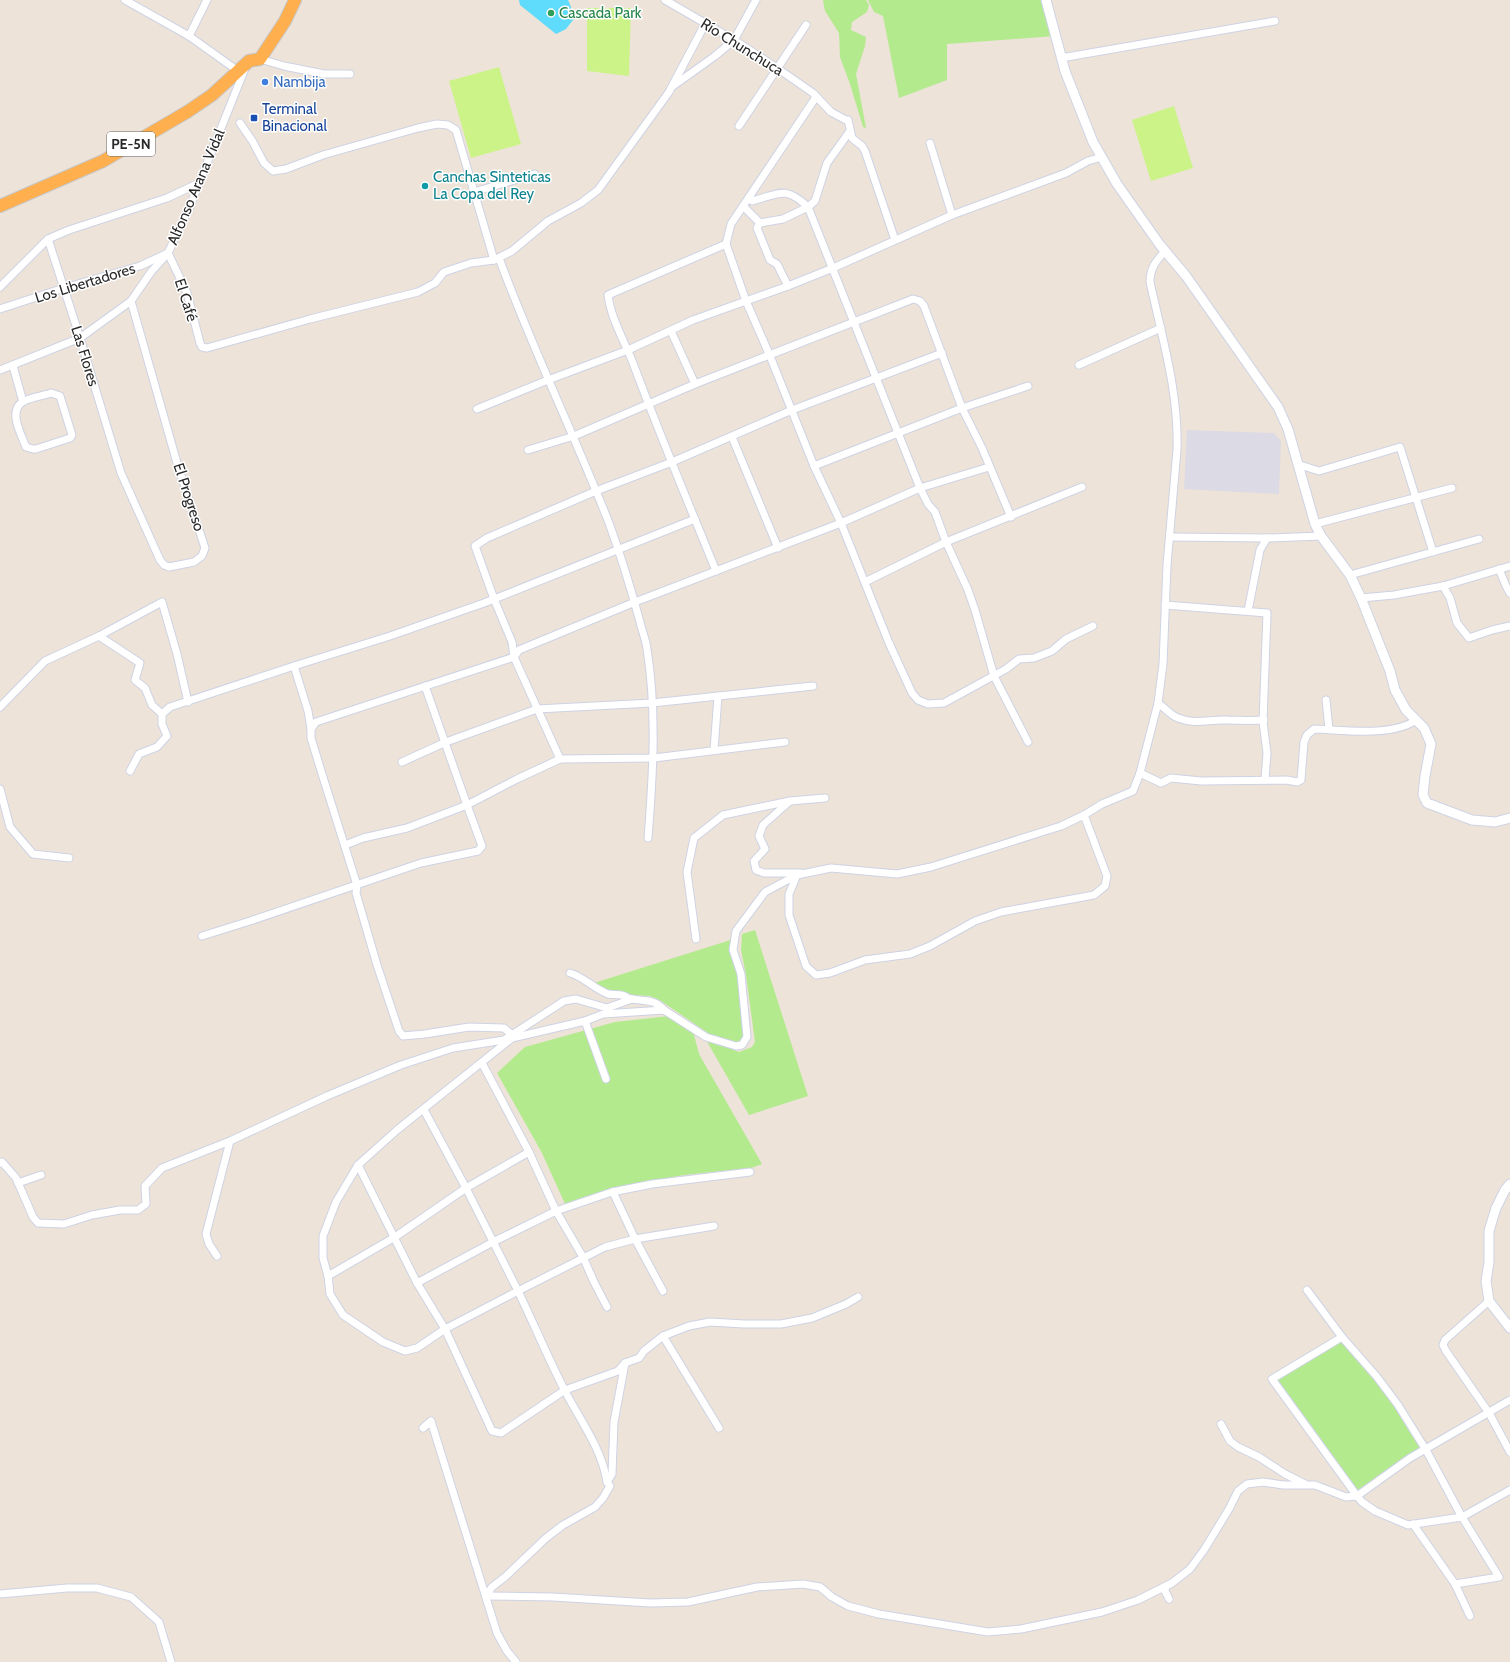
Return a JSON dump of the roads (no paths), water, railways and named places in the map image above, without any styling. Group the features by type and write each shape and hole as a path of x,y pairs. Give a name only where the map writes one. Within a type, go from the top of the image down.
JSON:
{"highway":[{"name":"PE-5N","path":"2,204 102,161 187,112 212,95 238,71 254,60 285,21 295,0"}],"street":[{"path":"125,0 188,36 238,71"},
{"path":"188,36 207,0"},
{"name":"Río Chunchuca","path":"665,0 704,24 734,40 813,93 831,112 848,120 850,131"},
{"path":"671,88 715,56 734,40 756,0"},
{"path":"1047,0 1061,58 1082,117 1093,142 1116,184 1165,251 1186,276 1278,407 1288,429 1300,465 1315,524 1321,536 1350,575 1361,598 1390,671 1395,690 1406,710 1424,728 1432,744 1425,776 1423,795 1427,804 1472,820 1495,822 1510,818"},
{"path":"1061,58 1275,21"},
{"path":"496,259 512,251 548,221 581,203 598,190 671,88 704,24"},
{"path":"739,126 806,25"},
{"path":"254,60 324,74 350,74"},
{"name":"Alfonso Arana Vidal","path":"0,370 80,338 131,301 168,252 192,204 199,183 254,60"},
{"path":"816,96 731,224 726,244 746,301 770,356 814,466 842,523 889,643 912,693 918,700 928,704 944,703 994,676 1019,659 1034,658 1052,651 1066,639 1093,626"},
{"path":"240,123 254,142 264,163 272,170 286,169 323,154 418,128 437,124 448,125 456,130 496,259 548,380 574,436 619,550 635,602 647,648 652,704 654,758 648,838"},
{"path":"760,223 783,219 808,207 815,201 826,163 850,131"},
{"path":"850,131 853,140 864,149 895,240"},
{"path":"930,143 952,215"},
{"path":"477,409 628,350 693,320 788,286 952,215 1066,173 1088,161 1102,157"},
{"path":"474,192 535,174"},
{"path":"0,288 48,239 166,198 199,183"},
{"path":"749,196 752,201 778,193 789,193 798,197 808,207 920,488 928,504 935,512 946,542 968,590 994,676 1028,742"},
{"path":"743,206 760,223"},
{"path":"760,223 757,228 770,260 778,264 788,286"},
{"name":"Las Flores","path":"48,239 121,473"},
{"path":"716,571 648,404 628,350 612,316 608,295 726,244"},
{"path":"790,801 763,825 759,836 764,849 754,861 756,870 764,872 800,874 831,868 897,874 931,867 1061,826 1102,804 1133,791 1140,773 1158,704 1163,664 1165,605 1178,431 1170,368 1150,282 1150,273 1154,264 1165,251"},
{"name":"El Café","path":"168,252 187,293 200,343 202,347 207,348 310,319 418,292 435,283 444,272 471,263 496,259"},
{"name":"Los Libertadores","path":"0,309 64,288 140,266 168,252"},
{"path":"528,450 574,436 695,384 913,299 920,301 924,306 962,408 982,448 1011,517"},
{"name":"El Progreso","path":"121,473 160,560 164,565 169,567 194,562 202,556 205,548 131,301"},
{"path":"1079,365 1161,328"},
{"path":"671,331 695,384"},
{"path":"560,759 514,657 512,642 494,599 475,546 487,538 596,491 672,462 792,410 942,352"},
{"path":"13,366 23,402"},
{"path":"814,466 962,408 1028,386"},
{"path":"51,393 60,396 71,430 72,435 70,438 33,450 26,447 16,416 17,408 23,402 51,393"},
{"path":"732,437 778,548"},
{"path":"1300,465 1319,471 1400,447 1433,552"},
{"path":"311,729 316,722 514,657 519,650 635,602 842,523 920,488 989,467"},
{"path":"866,582 946,542 1082,487"},
{"path":"1315,524 1452,488"},
{"path":"162,714 170,707 390,636 494,599 695,519"},
{"path":"1170,537 1267,538 1321,536"},
{"path":"1248,611 1260,550 1267,538"},
{"path":"1350,575 1479,539"},
{"path":"1361,598 1394,595 1443,586 1510,566"},
{"path":"1499,569 1510,593"},
{"path":"1443,586 1450,598 1457,623 1468,638 1510,626"},
{"path":"0,707 45,661 99,636 162,602 177,654 188,702"},
{"path":"1165,605 1267,613 1264,720 1267,753 1265,780"},
{"path":"99,636 140,663 135,680 145,688 152,705 162,714 162,724 167,736 158,747 139,754 130,771"},
{"path":"294,666 308,712 311,738 357,885 356,893 377,965 399,1031 403,1036 469,1027 504,1028 512,1036"},
{"path":"202,936 421,863 478,851 482,846 425,686"},
{"path":"402,762 446,742 537,708 652,704 813,686"},
{"path":"714,750 718,696"},
{"path":"1326,700 1329,730"},
{"path":"1158,704 1178,718 1189,721 1200,722 1226,719 1241,721 1264,720"},
{"path":"1140,773 1161,783 1171,778 1201,780 1287,780 1297,782 1301,780 1304,742 1307,735 1314,729 1389,731 1406,726 1416,720"},
{"path":"345,845 363,838 407,828 467,805 560,759 654,758 785,742"},
{"path":"0,789 10,827 33,854 69,858"},
{"path":"696,939 687,872 694,838 723,815 790,801 825,798"},
{"path":"800,874 789,894 789,915 806,966 816,975 830,974 865,960 910,954 930,946 975,921 1001,912 1094,895 1105,886 1107,876 1084,815"},
{"path":"570,974 579,977 592,986 609,994 621,994 632,999 655,1002 664,1010 706,1037 729,1045 742,1045 747,1037 741,974 733,950 736,930 765,892 800,874"},
{"path":"632,999 607,1008 576,999 564,1001 512,1036 424,1110 397,1130 358,1165 336,1202 323,1236 323,1258 328,1276 330,1294 343,1315 383,1342 405,1351 417,1348 445,1329 605,1247 635,1239 714,1226"},
{"path":"0,1163 2,1162 16,1178 33,1217 38,1223 64,1224 92,1215 113,1211 138,1210 146,1204 145,1186 162,1168 230,1141 327,1096 401,1065 453,1048 504,1040 512,1036 585,1021 603,1014 664,1010"},
{"path":"585,1021 606,1079"},
{"path":"482,1062 530,1152 556,1211 583,1257 607,1306"},
{"path":"424,1110 466,1188 518,1291 565,1390 596,1448 606,1472 607,1482 610,1486 604,1498 595,1507 563,1525 546,1538 505,1577 492,1587 486,1596"},
{"path":"217,1256 209,1244 206,1234 230,1141"},
{"path":"328,1276 395,1237 466,1188 530,1152"},
{"path":"358,1165 417,1283 445,1329 492,1431 501,1433 565,1390 618,1371 625,1363 640,1358 644,1351 663,1336 689,1326 710,1322 781,1324 804,1319 846,1304 858,1297"},
{"path":"417,1283 493,1242 556,1211 613,1192 652,1184 750,1172"},
{"path":"18,1183 41,1175"},
{"path":"1510,1184 1505,1190 1496,1208 1489,1231 1489,1262 1486,1281 1489,1301 1510,1328"},
{"path":"613,1192 635,1239 663,1291"},
{"path":"1307,1290 1398,1405 1426,1450 1462,1517 1499,1577 1455,1584"},
{"path":"1489,1301 1446,1340 1443,1345 1489,1413 1510,1452"},
{"path":"663,1336 719,1428"},
{"path":"1342,1336 1272,1379 1362,1502 1375,1511 1408,1525 1462,1517 1510,1490"},
{"path":"607,1482 612,1474 614,1422 625,1363"},
{"path":"486,1596 552,1597 650,1603 688,1602 757,1587 803,1584 820,1587 832,1597 848,1606 879,1614 988,1632 1021,1629 1102,1612 1138,1600 1166,1586 1190,1569 1208,1544 1238,1491 1247,1484 1263,1482 1283,1485 1315,1485 1346,1497 1357,1496 1410,1458 1510,1400"},
{"path":"423,1428 431,1421 497,1633 507,1651 516,1662"},
{"path":"1221,1424 1230,1441 1238,1447 1259,1457 1285,1474 1307,1485"},
{"path":"1413,1524 1455,1584 1470,1616"},
{"path":"1166,1586 1165,1591 1169,1599"},
{"path":"0,1594 67,1588 97,1588 131,1597 160,1622 171,1662"}],"water":[{"name":"Cascada Park","path":"519,0 568,0 571,7 573,20 566,29 556,34 520,5"}],"place":[{"name":"Cascada Park","path":"551,13"},
{"name":"Nambija","path":"265,82"},
{"name":"Terminal Binacional","path":"254,118"},
{"name":"Canchas Sinteticas La Copa del Rey","path":"425,186"}]}
